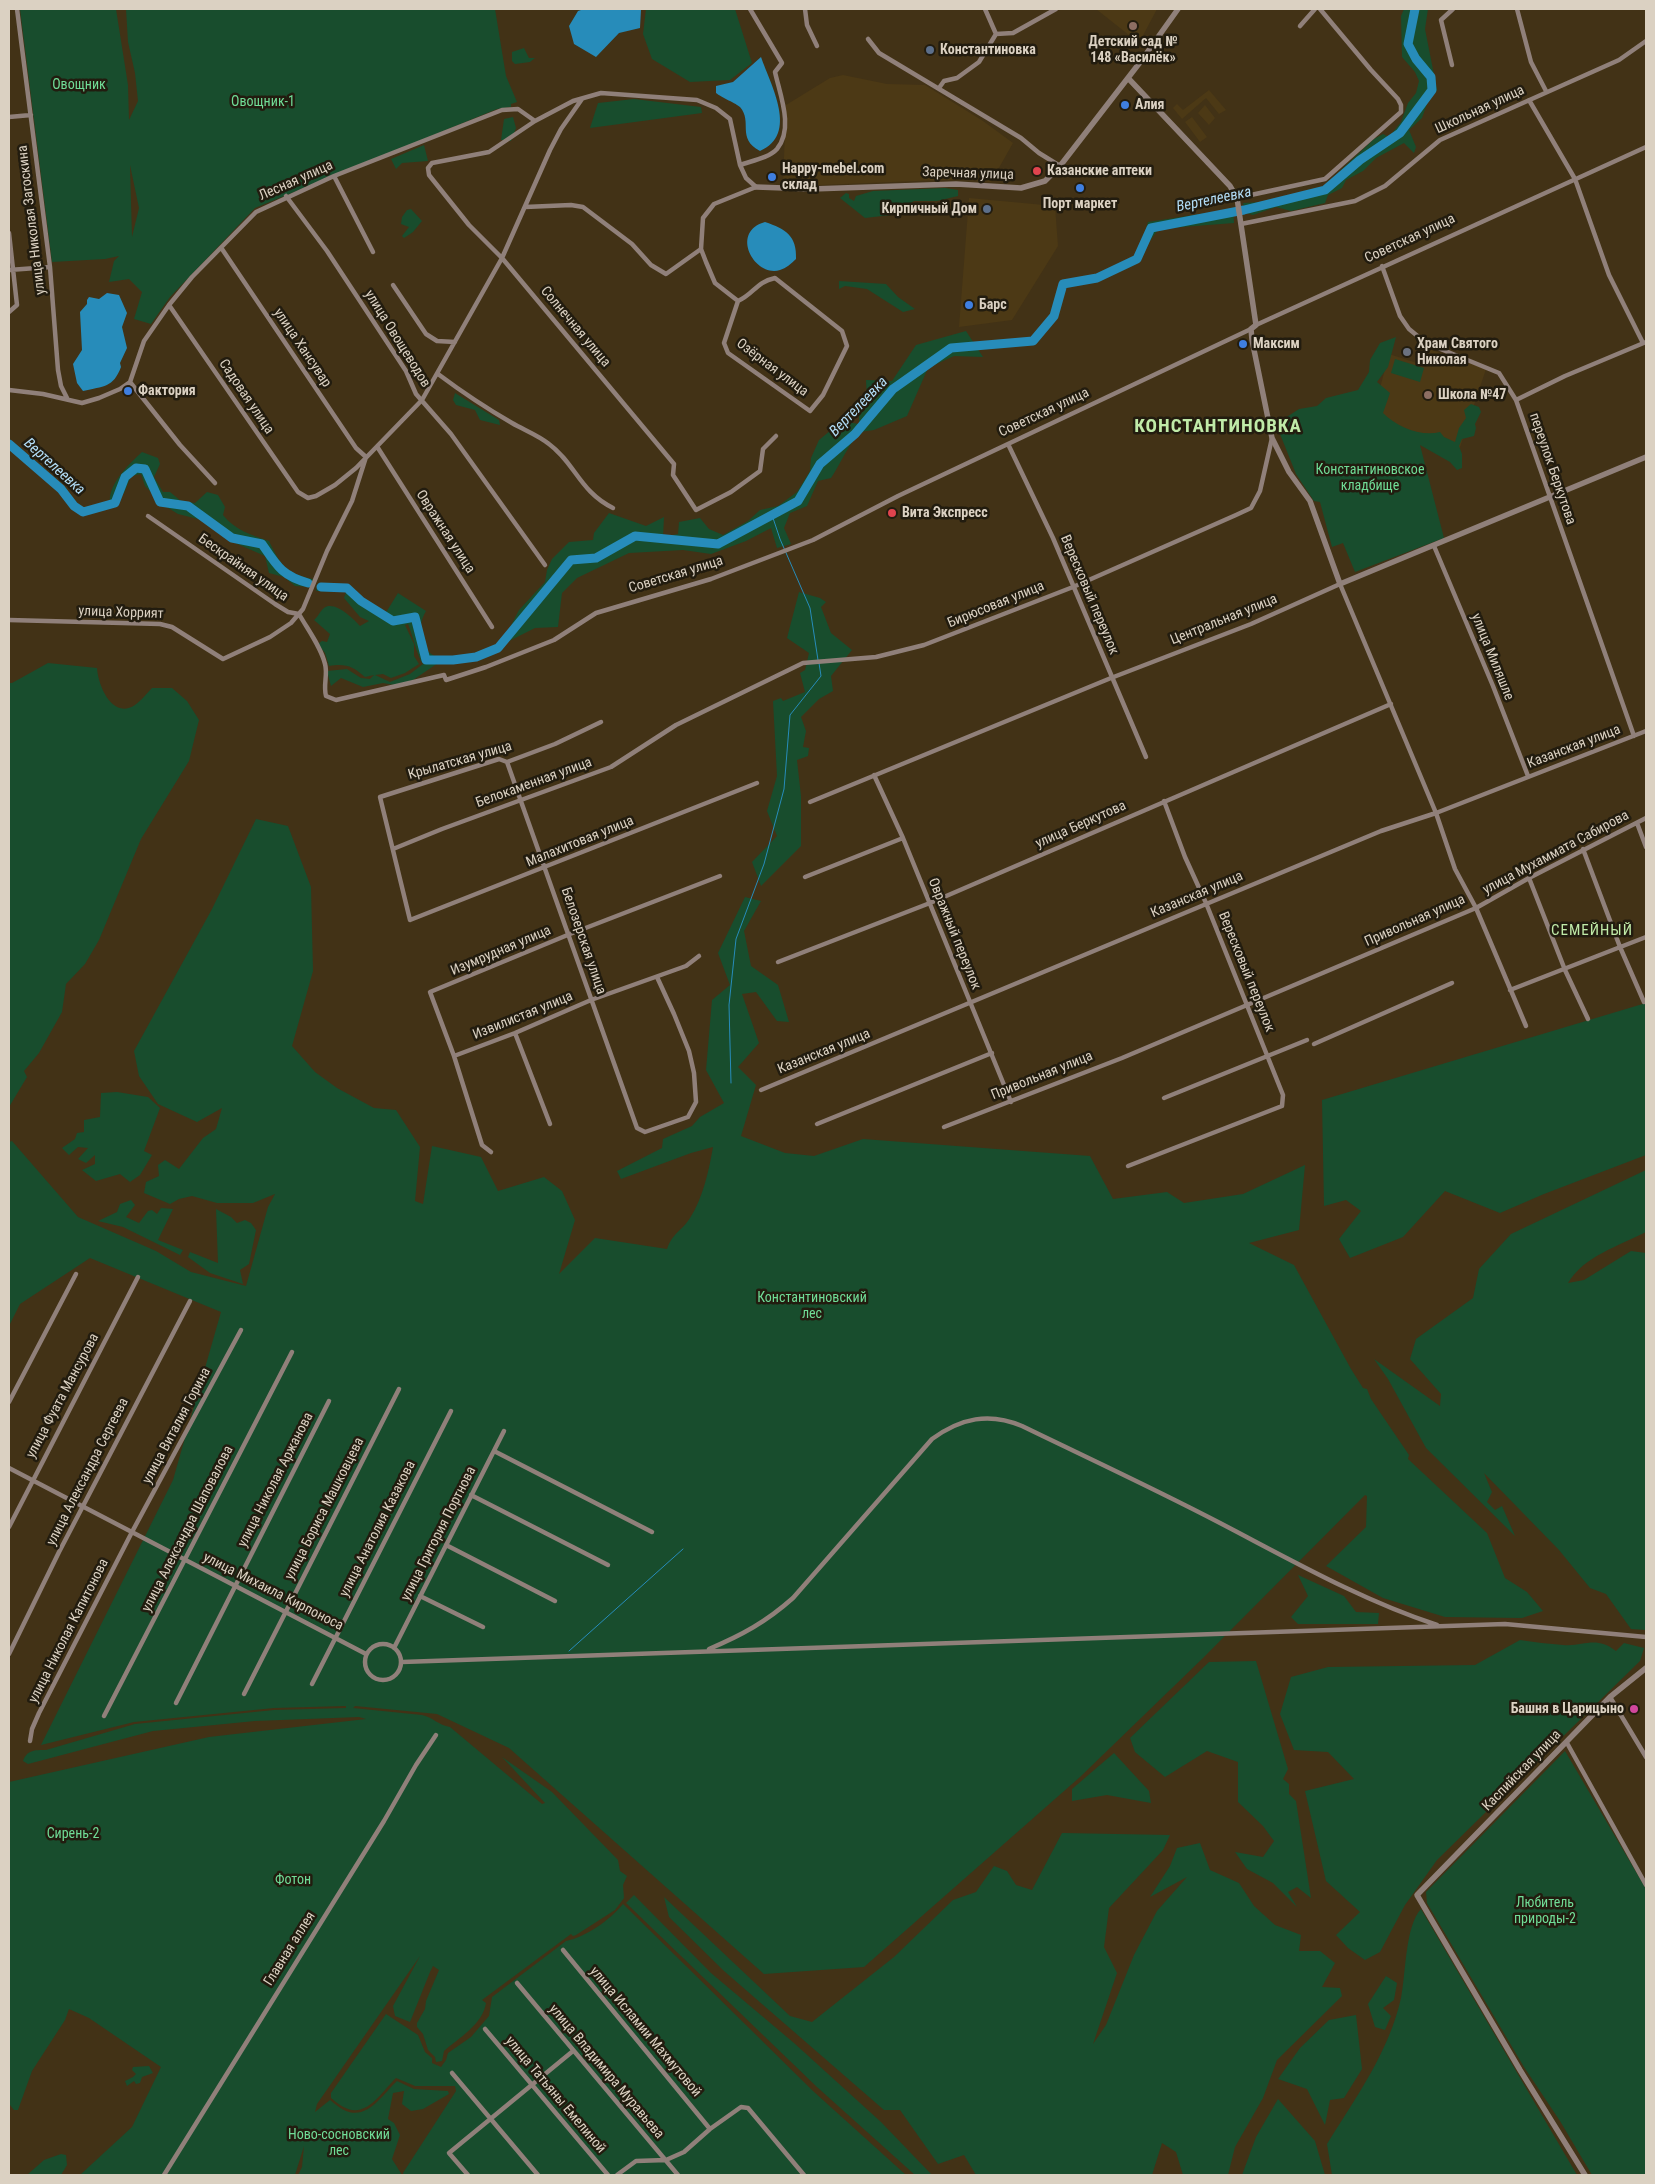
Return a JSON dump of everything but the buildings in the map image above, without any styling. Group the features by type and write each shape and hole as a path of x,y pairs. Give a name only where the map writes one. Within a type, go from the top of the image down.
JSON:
{"street":[{"name":"улица Николая Загоскина","path":"17,9 50,267 58,370 61,386 67,398"},
{"path":"740,165 761,158 776,150 783,136 786,120 775,72 782,63 750,9"},
{"path":"805,9 807,25 817,46"},
{"path":"985,9 996,34"},
{"path":"996,34 1013,33 1056,9"},
{"name":"Заречная улица","path":"756,187 812,189 956,184 1021,188 1045,181 1060,166 1178,9"},
{"path":"1300,26 1315,9"},
{"path":"1128,78 1230,186 1237,198 1325,179 1401,112 1401,105 1398,99 1320,9"},
{"path":"1452,65 1441,20 1453,9"},
{"path":"1517,9 1531,62 1546,91"},
{"path":"938,88 944,81 957,78 979,62 996,34"},
{"path":"868,39 879,53 1021,138 1040,154 1060,166"},
{"name":"Школьная улица","path":"1241,224 1355,201 1385,186 1440,140 1619,60 1646,41"},
{"path":"535,121 573,101 601,93 697,100 716,108 730,119 740,165 746,178 756,187 714,204 703,218 700,249 715,283 738,301"},
{"path":"299,614 352,501 366,457 378,448 422,400 438,374 502,258 561,129 582,99"},
{"path":"1516,400 1564,376 1644,343 1609,275 1574,178 1529,100"},
{"name":"Лесная улица","path":"130,382 144,341 169,305 192,277 222,249 256,212 286,196 334,176 502,110 518,109 535,121"},
{"path":"9,118 31,115"},
{"name":"Солнечная улица","path":"535,121 499,148 489,152 432,163 428,168 429,175 468,225 502,258 674,464 674,475 696,510 731,492 760,471 763,448 776,436"},
{"name":"Советская улица","path":"446,680 486,667 554,640 596,613 711,579 813,540 898,496 1382,266 1646,147"},
{"path":"334,176 373,252"},
{"name":"улица Овощеводов","path":"286,196 327,251 406,371 416,394 450,434 545,565"},
{"name":"Привольная улица","path":"944,1127 1011,1102 1476,908 1456,868 1436,813 1340,584 1310,501 1289,472 1272,438 1254,327 1237,198"},
{"path":"525,207 571,205 583,207 632,244 651,265 666,274 700,249"},
{"path":"9,233 11,270 17,305 9,312"},
{"name":"улица Хансувар","path":"222,249 356,448 366,457"},
{"name":"переулок Беркутова","path":"1382,266 1400,316 1408,329 1426,344 1499,373 1516,400 1634,736"},
{"path":"11,270 50,267"},
{"name":"Озёрная улица","path":"775,278 842,330 847,346 822,395 810,411 728,353 724,343 725,336 738,301 748,297 762,282 775,278"},
{"path":"393,285 426,334 437,340 455,342"},
{"name":"Садовая улица","path":"169,305 298,492 308,498 316,496 336,485 366,457"},
{"name":"улица Овощеводов","path":"438,374 476,402 550,444 570,466 588,491 599,501 613,508"},
{"path":"9,390 67,398 82,402 99,398 120,389 130,382 180,446 215,483"},
{"name":"Бирюсовая улица","path":"676,726 803,663 876,657 924,646 1073,587 1251,508 1260,491 1272,438"},
{"name":"Вересковый переулок","path":"1008,444 1054,538 1111,678 1146,757"},
{"name":"Овражная улица","path":"378,448 492,627"},
{"name":"Центральная улица","path":"810,802 1111,678 1251,624 1340,584 1646,457"},
{"name":"Бескрайняя улица","path":"148,516 268,600 288,612 299,614 322,655 326,666 324,689 326,696 336,700 444,676 446,680"},
{"name":"улица Миляшле","path":"1434,546 1493,686 1528,776"},
{"name":"улица Хоррият","path":"9,620 160,624 172,626 223,659 270,638 291,623 299,614"},
{"name":"улица Беркутова","path":"778,962 930,903 1391,704"},
{"name":"Крылатская улица","path":"393,849 380,797 499,759 507,762 554,744 601,722"},
{"name":"Белокаменная улица","path":"393,849 611,767 676,726"},
{"name":"Казанская улица","path":"761,1090 1381,831 1436,813 1646,731"},
{"name":"Белозерская улица","path":"507,762 570,934 591,1000 637,1128 645,1132 688,1117 696,1102 694,1073 689,1051 657,976"},
{"name":"Овражный переулок","path":"874,775 903,838 1011,1102"},
{"name":"Малахитовая улица","path":"393,849 410,920 757,783"},
{"name":"Вересковый переулок","path":"1128,1166 1282,1106 1283,1096 1164,801"},
{"name":"улица Мухаммата Сабирова","path":"1476,908 1583,849 1646,818"},
{"path":"1637,823 1646,847"},
{"path":"805,877 903,838"},
{"path":"1583,849 1620,948 1644,1002"},
{"name":"Изумрудная улица","path":"454,1056 430,992 570,934 720,876"},
{"path":"1529,878 1565,970 1588,1019"},
{"path":"1476,908 1526,1026"},
{"path":"1510,990 1646,937"},
{"name":"Извилистая улица","path":"454,1056 515,1033 591,1000 686,966 699,956"},
{"path":"1314,1044 1452,983"},
{"path":"515,1033 550,1124"},
{"path":"1164,1098 1307,1040"},
{"path":"817,1124 992,1053"},
{"path":"454,1056 482,1146 491,1152"},
{"path":"9,1402 76,1274"},
{"name":"улица Фуата Мансурова","path":"9,1527 138,1277"},
{"name":"улица Александра Сергеева","path":"9,1654 82,1506 190,1301"},
{"name":"улица Виталия Горина","path":"132,1532 241,1330"},
{"name":"улица Александра Шаповалова","path":"104,1716 292,1352"},
{"name":"улица Бориса Машковцева","path":"244,1694 399,1389"},
{"name":"улица Николая Аржанова","path":"176,1703 329,1400"},
{"name":"улица Анатолия Казакова","path":"312,1684 451,1411"},
{"path":"706,1650 752,1629 772,1616 793,1598 932,1439 946,1429 982,1418 1005,1419 1022,1426 1207,1517 1345,1588 1400,1613 1441,1626"},
{"name":"улица Григория Портнова","path":"394,1648 504,1431"},
{"path":"494,1451 652,1532"},
{"name":"улица Михаила Кирпоноса","path":"9,1468 366,1654"},
{"path":"471,1495 608,1565"},
{"name":"улица Николая Капитонова","path":"30,1742 32,1729 39,1713 132,1532"},
{"path":"446,1546 555,1601"},
{"path":"420,1596 483,1627"},
{"path":"402,1662 706,1650 1505,1624 1646,1637"},
{"path":"381,1644 394,1648 402,1662 395,1676 386,1680 380,1680 370,1675 365,1666 366,1654 375,1645 381,1644"},
{"name":"Каспийская улица","path":"1585,2175 1520,2070 1417,1895 1610,1698 1646,1668"},
{"path":"1610,1698 1646,1757"},
{"name":"Главная аллея","path":"164,2175 436,1735"},
{"path":"1567,1743 1646,1885"},
{"name":"улица Исламии Махмутовой","path":"563,1950 710,2129"},
{"name":"улица Владимира Муравьева","path":"517,1983 678,2175"},
{"name":"улица Татьяны Емелиной","path":"485,2029 608,2175"},
{"path":"468,2175 450,2153 573,2051"},
{"path":"452,2073 538,2175"},
{"path":"617,2175 636,2161 666,2160 684,2152 710,2129 741,2107 748,2108 804,2175"}],"shaded area":[{"name":"Детский сад № 148 «Василёк»","path":"1096,9 1157,9 1139,43"},
{"path":"843,75 887,84 925,85 983,121 1013,143 991,182 965,179 820,185 783,183 786,105 830,78"},
{"path":"1209,90 1226,110 1219,114 1206,98 1182,119 1173,108 1177,104 1183,110"},
{"path":"1205,105 1215,118 1209,125 1198,113"},
{"path":"1192,117 1207,137 1200,142 1185,122"},
{"path":"969,198 1055,206 1058,246 1012,320 959,327"},
{"name":"Школа №47","path":"1423,347 1486,369 1459,450 1371,422 1389,354 1417,363"}],"green space":[{"name":"Овощник-1","path":"20,9 116,9 128,85 129,120 138,101 135,73 128,42 126,9 495,9 506,76 517,102 511,104 511,107 497,109 255,208 170,297 151,324 134,319 142,292 129,279 109,282 114,261 119,256 105,259 52,262","holes":["130,165 139,208 132,237"]},
{"path":"646,9 735,9 752,63 730,80 690,82 652,59 643,34"},
{"path":"1404,9 1428,9 1425,29 1437,90 1428,101 1422,118 1409,130 1416,147 1414,153 1404,143 1376,158 1363,171 1346,180 1342,188 1328,195 1325,203 1291,211 1276,207 1253,215 1246,213 1243,203 1262,202 1320,190 1328,186 1340,171 1374,139 1383,134 1389,137 1401,122 1408,103 1416,93 1419,81 1415,72 1402,57 1401,16"},
{"path":"524,48 529,58 535,58 530,62 515,64 512,61 512,52"},
{"path":"634,99 701,107 702,113 590,128 598,103"},
{"path":"513,117 516,128 511,141 501,140 504,119"},
{"path":"424,145 428,161 402,163 396,169 391,159"},
{"path":"945,188 958,190 958,196 937,201 914,201 891,215 865,218 840,198 846,193 854,201 856,196 873,191"},
{"path":"411,209 422,221 413,232 404,238 402,236 409,227 401,224 402,217 407,210"},
{"path":"1233,209 1234,223 1169,228 1157,231 1137,259 1148,222"},
{"path":"839,281 886,284 898,297 915,309 903,312 867,289 845,286 839,289"},
{"path":"966,331 983,357 954,356 928,368 907,416 874,430 860,432 848,448 831,478 818,481 807,506 790,513 784,528 791,544 777,548 771,528 746,541 711,554 683,550 629,553 577,578 562,593 558,627 535,628 507,642 506,635 519,610 545,582 547,570 552,559 569,542 593,540 594,533 609,513 646,526 664,517 663,537 678,534 679,522 700,518 709,529 723,535 748,521 760,510 778,506 797,492 810,471 811,458 819,440 842,421 859,424 859,412 867,398 866,380 892,381 916,345"},
{"name":"Константиновское кладбище","path":"1396,337 1388,367 1377,382 1390,393 1383,413 1395,423 1410,430 1425,433 1440,432 1444,437 1455,442 1459,428 1466,418 1464,410 1471,404 1479,407 1481,412 1475,424 1474,436 1462,439 1459,446 1462,454 1462,468 1457,470 1450,462 1420,445 1444,538 1355,572 1343,543 1332,547 1320,502 1314,501 1296,474 1276,424 1299,409 1317,406 1326,398 1358,390 1369,372 1370,360 1380,343"},
{"path":"1395,359 1424,368 1420,382 1391,373"},
{"path":"455,393 499,420 500,425 480,420 475,410 456,405 453,400"},
{"path":"142,452 158,458 160,464 154,477 163,492 170,492 181,501 195,503 207,492 218,495 225,507 223,515 233,525 256,537 269,541 285,567 296,574 313,579 311,587 295,586 284,577 269,573 265,556 233,542 210,522 178,514 165,506 145,486 141,474 131,476 124,493 110,502 112,488 116,481"},
{"path":"319,583 349,586 368,605 385,614 398,593 426,611 421,625 422,645 441,661 410,682 394,685 383,683 363,687 341,678 331,686 327,671 347,669 361,678 370,679 374,675 365,677 357,670 348,666 329,666 325,653 318,644 322,641 327,642 330,634 314,620 324,608 333,606 343,611 360,626 369,621 360,617 344,598 346,592 316,591","holes":["408,624 423,664 410,674 390,682 375,675 383,674 391,678 405,673 419,664 414,656 414,644 405,625"]},
{"path":"799,592 820,598 826,602 821,607 831,633 852,650 831,676 833,691 819,699 801,717 806,731 803,747 809,748 808,756 797,760 801,796 801,846 761,886 752,862 777,836 767,811 777,776 773,701 781,698 783,701 805,692 800,673 805,670 809,653 787,638"},
{"path":"48,663 97,668 103,691 113,704 120,708 135,705 152,688 172,688 187,701 199,720 189,761 141,839 99,940 85,964 66,984 62,1012 39,1053 24,1071 27,1077 9,1107 9,683"},
{"path":"256,819 288,826 311,887 313,971 292,1046 315,1072 337,1088 374,1108 396,1110 420,1147 415,1201 423,1204 432,1146 481,1157 498,1191 544,1177 562,1191 575,1220 559,1274 595,1238 667,1249 699,1202 710,1165 713,1147 691,1153 621,1179 617,1171 662,1148 663,1139 692,1126 700,1117 724,1103 706,1070 712,1000 730,985 718,953 745,897 761,901 744,931 751,966 778,985 789,1022 777,1021 756,992 742,994 759,1043 738,1067 756,1085 741,1136 785,1153 814,1156 863,1139 1090,1156 1113,1199 1167,1192 1184,1203 1243,1194 1305,1165 1299,1230 1249,1243 1294,1265 1351,1369 1363,1388 1367,1389 1371,1399 1409,1455 1408,1459 1487,1533 1505,1578 1527,1592 1543,1611 1522,1618 1445,1617 1383,1598 1326,1566 1366,1527 1367,1496 1365,1495 1203,1658 1080,1777 864,1967 764,1974 509,1748 437,1714 355,1706 353,1708 422,1715 430,1718 450,1727 542,1804 545,1803 502,1757 552,1792 618,1860 620,1871 627,1876 623,1885 624,1898 615,1910 576,1935 573,1936 571,1934 482,2000 486,2003 480,2018 444,2051 442,2061 436,2062 435,2057 428,2050 423,2034 417,2027 439,1970 433,1966 410,2022 395,2016 393,2006 420,1956 317,2104 315,2112 330,2100 346,2111 361,2112 381,2099 397,2081 414,2089 448,2091 449,2094 423,2109 411,2111 402,2104 404,2091 393,2093 388,2119 394,2123 400,2135 392,2159 402,2175 298,2175 302,2167 304,2146 295,2175 80,2175 132,2127 161,2067 89,2018 69,2009 65,2020 32,2071 18,2110 14,2110 10,2105 9,2107 9,1782 209,1737 366,1719 359,1717 255,1721 153,1731 28,1764 23,1761 32,1751 46,1750 135,1724 274,1710 346,1708 346,1706 274,1708 134,1722 41,1745 173,1480 221,1312 90,1258 20,1304 9,1326 9,1142 12,1141 78,1217 156,1251 191,1272 246,1286 268,1207 275,1194 253,1203 217,1203 192,1196 179,1199 170,1204 144,1193 146,1182 159,1176 158,1165 165,1160 179,1169 203,1138 216,1129 222,1108 197,1122 158,1104 139,1076 134,1051 212,909"},
{"path":"1646,1003 1646,1155 1500,1213 1445,1191 1403,1237 1350,1258 1339,1239 1361,1211 1346,1200 1324,1206 1322,1100"},
{"path":"117,1092 148,1097 160,1108 144,1151 152,1155 140,1175 130,1182 120,1174 96,1181 82,1170 95,1164 95,1155 86,1163 78,1159 88,1148 78,1147 69,1155 62,1148 75,1139 77,1133 84,1132 84,1120 100,1117 101,1093"},
{"path":"1646,1170 1646,1232 1593,1259 1583,1266 1568,1283 1584,1280 1631,1251 1646,1253 1646,1630 1631,1629 1606,1594 1590,1588 1559,1550 1484,1473 1492,1492 1487,1502 1495,1510 1502,1506 1515,1536 1426,1448 1388,1379 1374,1359 1440,1406 1441,1394 1410,1359 1416,1339 1473,1298 1479,1269 1511,1234"},
{"path":"131,1200 135,1205 126,1217 139,1223 148,1211 152,1210 157,1214 161,1208 173,1209 158,1240 183,1250 180,1255 123,1227 98,1221 117,1212 120,1204"},
{"path":"216,1209 231,1217 237,1223 245,1220 251,1223 256,1230 249,1264 240,1270 243,1284 210,1273 188,1257 190,1252 218,1263"},
{"path":"1298,1575 1344,1596 1356,1612 1379,1613 1378,1624 1298,1624 1291,1617 1308,1596"},
{"path":"1520,1640 1563,1645 1596,1643 1609,1646 1616,1651 1624,1643 1644,1648 1640,1661 1437,1860 1405,1905 1380,1952 1365,1960 1348,1948 1336,1935 1360,1912 1326,1881 1305,1791 1354,1779 1328,1752 1294,1750 1280,1714 1291,1677 1328,1667 1475,1665"},
{"path":"1256,1661 1288,1769 1283,1779 1289,1784 1289,1794 1296,1801 1311,1898 1297,1887 1288,1892 1297,1907 1273,1883 1247,1869 1235,1852 1263,1857 1274,1841 1263,1826 1238,1802 1238,1762 1207,1751 1165,1777 1135,1752 1130,1738 1209,1662"},
{"name":"Любитель природы-2","path":"1565,1751 1646,1889 1646,2175 1592,2175 1560,2121 1524,2067 1427,1903 1426,1892"},
{"path":"1114,1753 1149,1791 1151,1803 1107,1795 1072,1801 1072,1789"},
{"path":"1062,1833 1170,1835 1163,1850 1109,1908 1104,1947 1117,1973 1093,2044 1106,2025 1134,1955 1157,1911 1187,1877 1150,1897 1170,1866 1177,1848 1200,1843 1210,1870 1239,1883 1254,1906 1275,1925 1301,1935 1299,1951 1320,1951 1335,1963 1322,1987 1340,1988 1342,1996 1277,2060 1263,2098 1235,2147 1228,2175 1183,2175 1176,2152 1162,2143 1152,2175 976,2175 964,2155 938,2164 900,2110 884,2110 724,1971 669,1917 664,1897 790,2016 812,2022 894,1957 953,1900 976,1892 994,1866 1007,1871 1016,1885 1032,1890"},
{"path":"634,1895 711,1973 794,2043 881,2122 932,2175 915,2175 817,2087 626,1903"},
{"path":"623,1904 813,2091 906,2175 404,2175 403,2173 456,2091 455,2086 415,2086 396,2078 375,2101 363,2109 356,2110 348,2109 331,2098 331,2093 386,2014 418,2035 425,2052 432,2058 432,2063 441,2067 448,2053 471,2037 489,2016 492,1997 566,1941 582,1936 597,1927"},
{"path":"1421,1909 1577,2175 1332,2175 1327,2144 1380,2056 1396,2018 1403,1988 1409,1938 1416,1917"},
{"path":"1386,1976 1397,1983 1394,2000 1383,2008 1391,2016 1385,2030 1375,2027 1368,2004"},
{"path":"1356,2015 1362,2069 1344,2098 1330,2100 1325,2125 1307,2089 1278,2079 1300,2048 1329,2020"},
{"path":"149,2066 153,2073 142,2077 140,2083 136,2084 134,2081 127,2086 125,2081 136,2074 132,2070 133,2067"},
{"path":"1278,2099 1315,2141 1325,2175 1242,2175 1256,2137"},
{"path":"61,2154 66,2155 67,2165 61,2175 27,2175 44,2160"}],"water":[{"path":"584,9 641,9 640,28 619,33 596,57 574,44 569,26 578,11"},
{"path":"761,57 779,108 780,121 778,133 772,143 760,151 749,141 744,113 740,107 716,93 716,86 733,82"},
{"path":"765,222 789,234 795,244 796,259 780,270 771,271 762,267 755,261 747,244 749,235 754,227"},
{"path":"107,293 119,295 127,313 122,327 127,348 120,363 121,367 118,374 111,383 83,391 77,383 73,364 82,350 80,312 87,304 89,297 99,299"}],"waterway":[{"name":"Вертелеевка","path":"321,587 347,588 361,601 393,621 415,617 426,660 453,660 476,657 498,648 571,560 596,558 635,536 718,544 798,501 820,464 855,434 893,389 951,348 1033,341 1054,316 1063,284 1097,278 1137,259 1151,228 1244,210 1325,190 1360,160 1400,133 1432,90 1431,77 1416,59 1408,44 1415,9"},
{"name":"Вертелеевка","path":"9,444 61,489 74,506 83,512 115,503 125,477 136,468 145,469 160,502 188,506 232,538 262,544 281,569 292,577 308,583"},
{"path":"772,515 780,539 810,608 818,660"},
{"path":"731,1083 729,1005 736,939 764,864 784,789 790,715 821,676 819,663"},
{"path":"569,1651 683,1549"}],"place":[{"name":"Детский сад № 148 «Василёк»","path":"1133,26"},
{"name":"Константиновка","path":"930,50"},
{"name":"Алия","path":"1125,105"},
{"name":"Казанские аптеки","path":"1037,171"},
{"name":"Happy-mebel.com склад","path":"772,177"},
{"name":"Порт маркет","path":"1080,188"},
{"name":"Кирпичный Дом","path":"987,209"},
{"name":"Барс","path":"969,305"},
{"name":"Максим","path":"1243,344"},
{"name":"Храм Святого Николая","path":"1407,352"},
{"name":"Фактория","path":"128,391"},
{"name":"Школа №47","path":"1428,395"},
{"name":"Вита Экспресс","path":"892,513"},
{"name":"Башня в Царицыно","path":"1634,1709"}],"district":[{"name":"КОНСТАНТИНОВКА","path":"1218,427"},
{"name":"СЕМЕЙНЫЙ","path":"1592,931"}],"park label":[{"name":"Овощник","path":"79,85"},
{"name":"Константиновский лес","path":"812,1306"},
{"name":"Сирень-2","path":"73,1834"},
{"name":"Фотон","path":"293,1880"},
{"name":"Ново-сосновский лес","path":"339,2144"}]}
